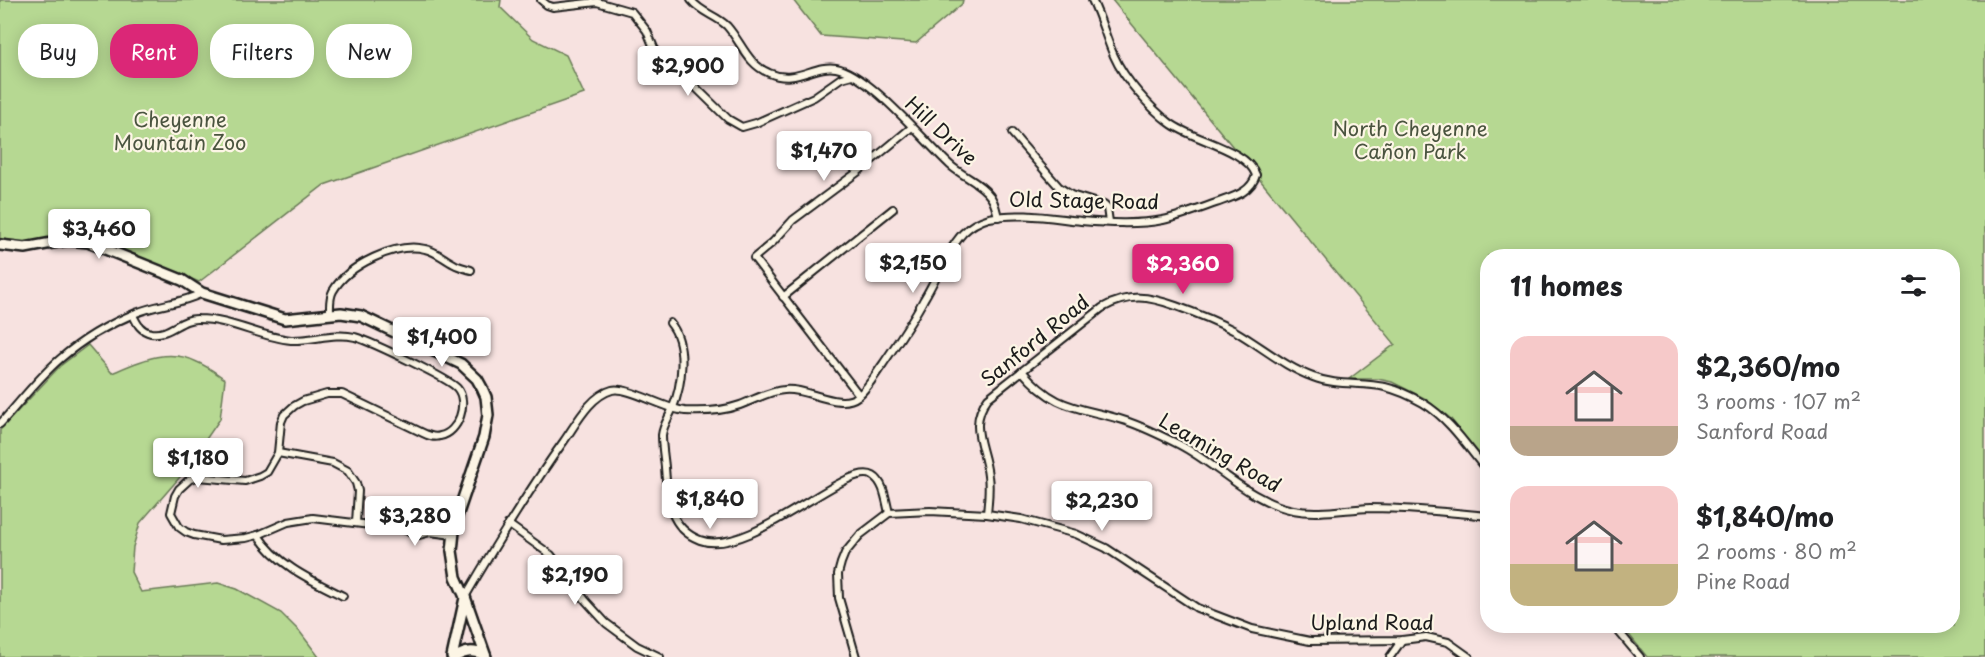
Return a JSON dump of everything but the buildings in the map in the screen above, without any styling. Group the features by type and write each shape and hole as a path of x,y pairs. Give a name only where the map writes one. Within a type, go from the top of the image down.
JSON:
{"street":[{"path":"541,0 553,7 597,2 633,12 647,31 654,48 661,57 680,72 728,119 742,127 814,97 841,78 853,75"},
{"path":"691,0 705,13 720,20 753,63 770,74 795,77 836,68 853,75"},
{"name":"Old Stage Road","path":"859,395 872,380 910,323 954,244 971,225 985,219 1029,216 1109,222 1145,222 1181,215 1245,191 1254,181 1256,175 1248,162 1227,150 1182,131 1151,106 1117,62 1092,0"},
{"name":"Hill Drive","path":"853,75 864,82 950,165 985,190 995,204 998,217"},
{"path":"453,657 465,597 542,471 597,398 611,390 619,389 672,409 707,412 737,406 784,389 805,391 840,401 849,401 859,395 754,258 794,220 912,127"},
{"path":"1012,133 1059,188 1071,195 1104,204 1107,208 1109,222"},
{"path":"783,297 892,208"},
{"path":"0,245 25,248 68,240 88,242 182,280 202,293 285,319 330,314 362,316 450,357 470,371 486,397 488,415 484,437 458,512 453,535 453,565 485,656"},
{"path":"330,314 331,298 340,282 360,265 387,252 411,248 427,249 454,264 471,270"},
{"path":"0,424 60,359 92,336 145,310 189,300 202,293"},
{"name":"Sanford Road","path":"987,514 988,477 977,422 979,412 988,398 1102,308 1133,297 1156,299 1215,321 1291,367 1314,378 1336,383 1384,387 1400,392 1423,403 1443,418 1480,462"},
{"path":"133,315 139,326 151,333 167,331 182,321 196,318 240,326 292,340 337,336 355,337 445,379 459,390 462,397 462,410 456,424 446,435 431,437 342,394 327,394 303,401 284,415 281,422 278,453 267,472 245,481 198,477 190,479 179,489 172,504 171,513 179,527 194,535 233,540 258,535 288,522 305,518 403,529 423,525 430,532 453,535"},
{"path":"670,323 679,339 681,363 680,378 672,409 665,422 662,435 667,496 674,519 697,539 718,542 749,535 850,477 868,473 876,478 889,513 860,535 845,553 838,574 839,598 856,657"},
{"name":"Leaming Road","path":"1022,371 1035,387 1057,402 1125,421 1162,436 1197,456 1248,491 1284,508 1308,511 1371,508 1428,510 1480,515"},
{"path":"278,453 333,462 348,471 358,491 356,523"},
{"name":"Upland Road","path":"889,513 930,511 987,514 1021,519 1076,534 1092,541 1133,565 1197,608 1252,629 1310,641 1402,640 1426,637 1448,642 1469,657"},
{"path":"508,524 551,555 606,623 637,646 660,657"},
{"path":"258,535 266,548 280,560 344,596"},
{"path":"1620,633 1640,657"},
{"path":"1390,657 1402,640"},
{"path":"453,657 464,652 475,651 485,656"}],"green space":[{"name":"Cheyenne Mountain Zoo","path":"0,0 501,0 500,7 533,39 566,55 584,94 324,185 199,282 90,236 67,235 34,242 0,239"},
{"path":"793,0 963,0 962,4 916,43 821,36"},
{"name":"North Cheyenne Cañon Park","path":"1112,0 1985,0 1985,657 1647,657 1628,633 1960,633 1960,249 1480,249 1480,454 1450,418 1424,398 1392,382 1378,379 1349,379 1395,344"},
{"path":"88,345 112,373 154,357 175,356 201,364 225,379 220,419 180,477 140,523 133,547 131,572 141,592 218,583 237,589 281,613 300,632 319,657 0,657 0,430 60,366"}]}
